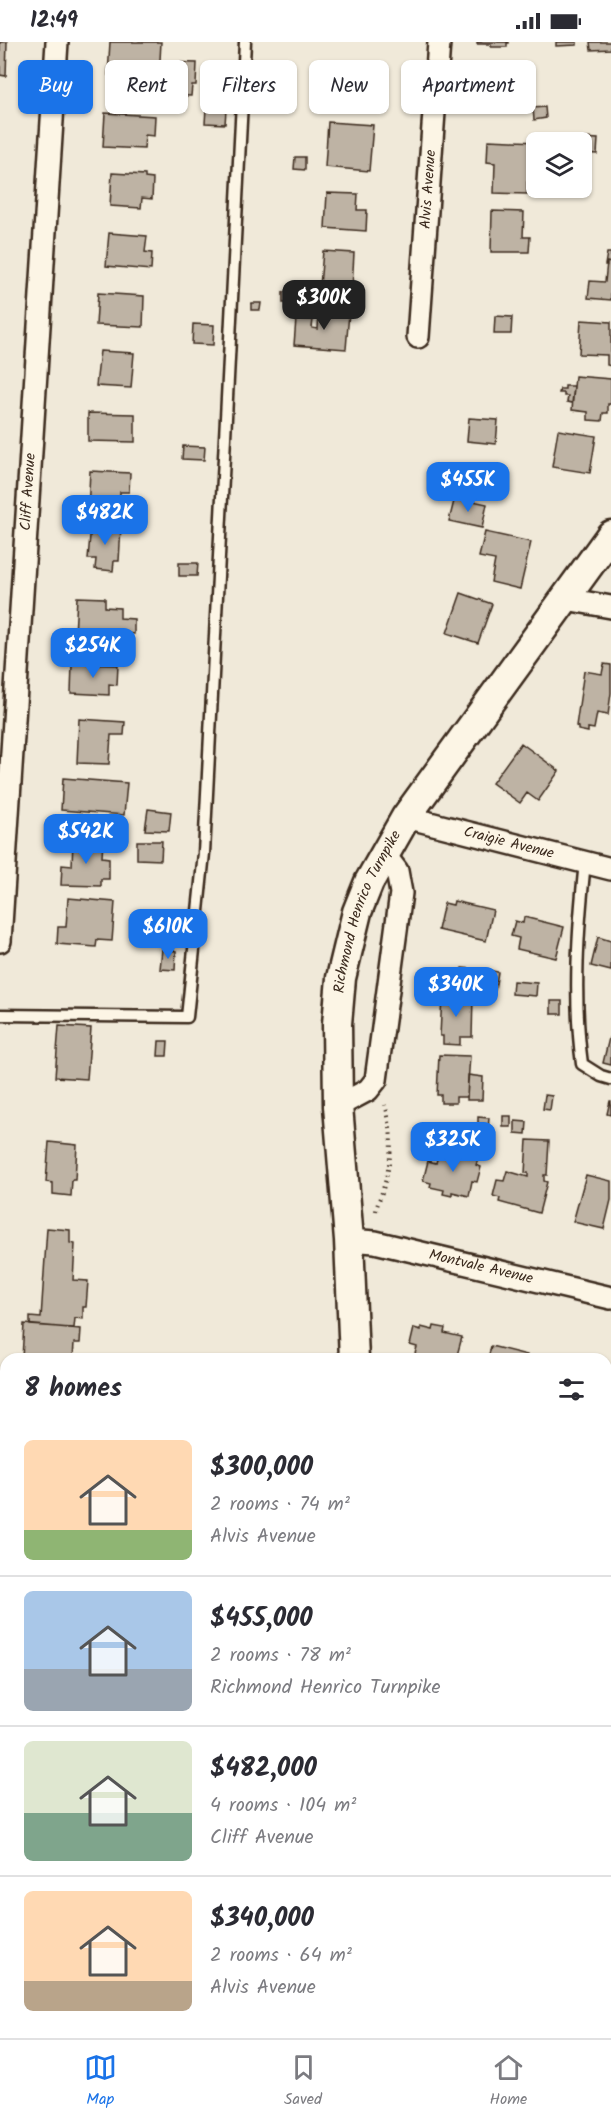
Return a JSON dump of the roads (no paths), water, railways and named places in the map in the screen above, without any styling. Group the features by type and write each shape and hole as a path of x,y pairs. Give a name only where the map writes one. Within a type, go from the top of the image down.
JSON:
{"street":[{"name":"Cliff Avenue","path":"0,941 57,42"},
{"name":"Alvis Avenue","path":"418,337 439,42"},
{"name":"Richmond Henrico Turnpike","path":"354,1353 349,1240 338,1106 337,1024 341,978 357,912 369,882 406,817 611,535"},
{"path":"566,599 611,607"},
{"name":"Craigie Avenue","path":"406,817 611,869"},
{"path":"338,1106 368,1090 376,1080 401,893 397,871 384,854"},
{"name":"Montvale Avenue","path":"349,1240 375,1242 611,1298"}],"lane":[{"path":"0,1015 187,1017 204,853 245,42"},
{"path":"585,862 578,943 577,1029 582,1064 601,1076 611,1078"}]}
